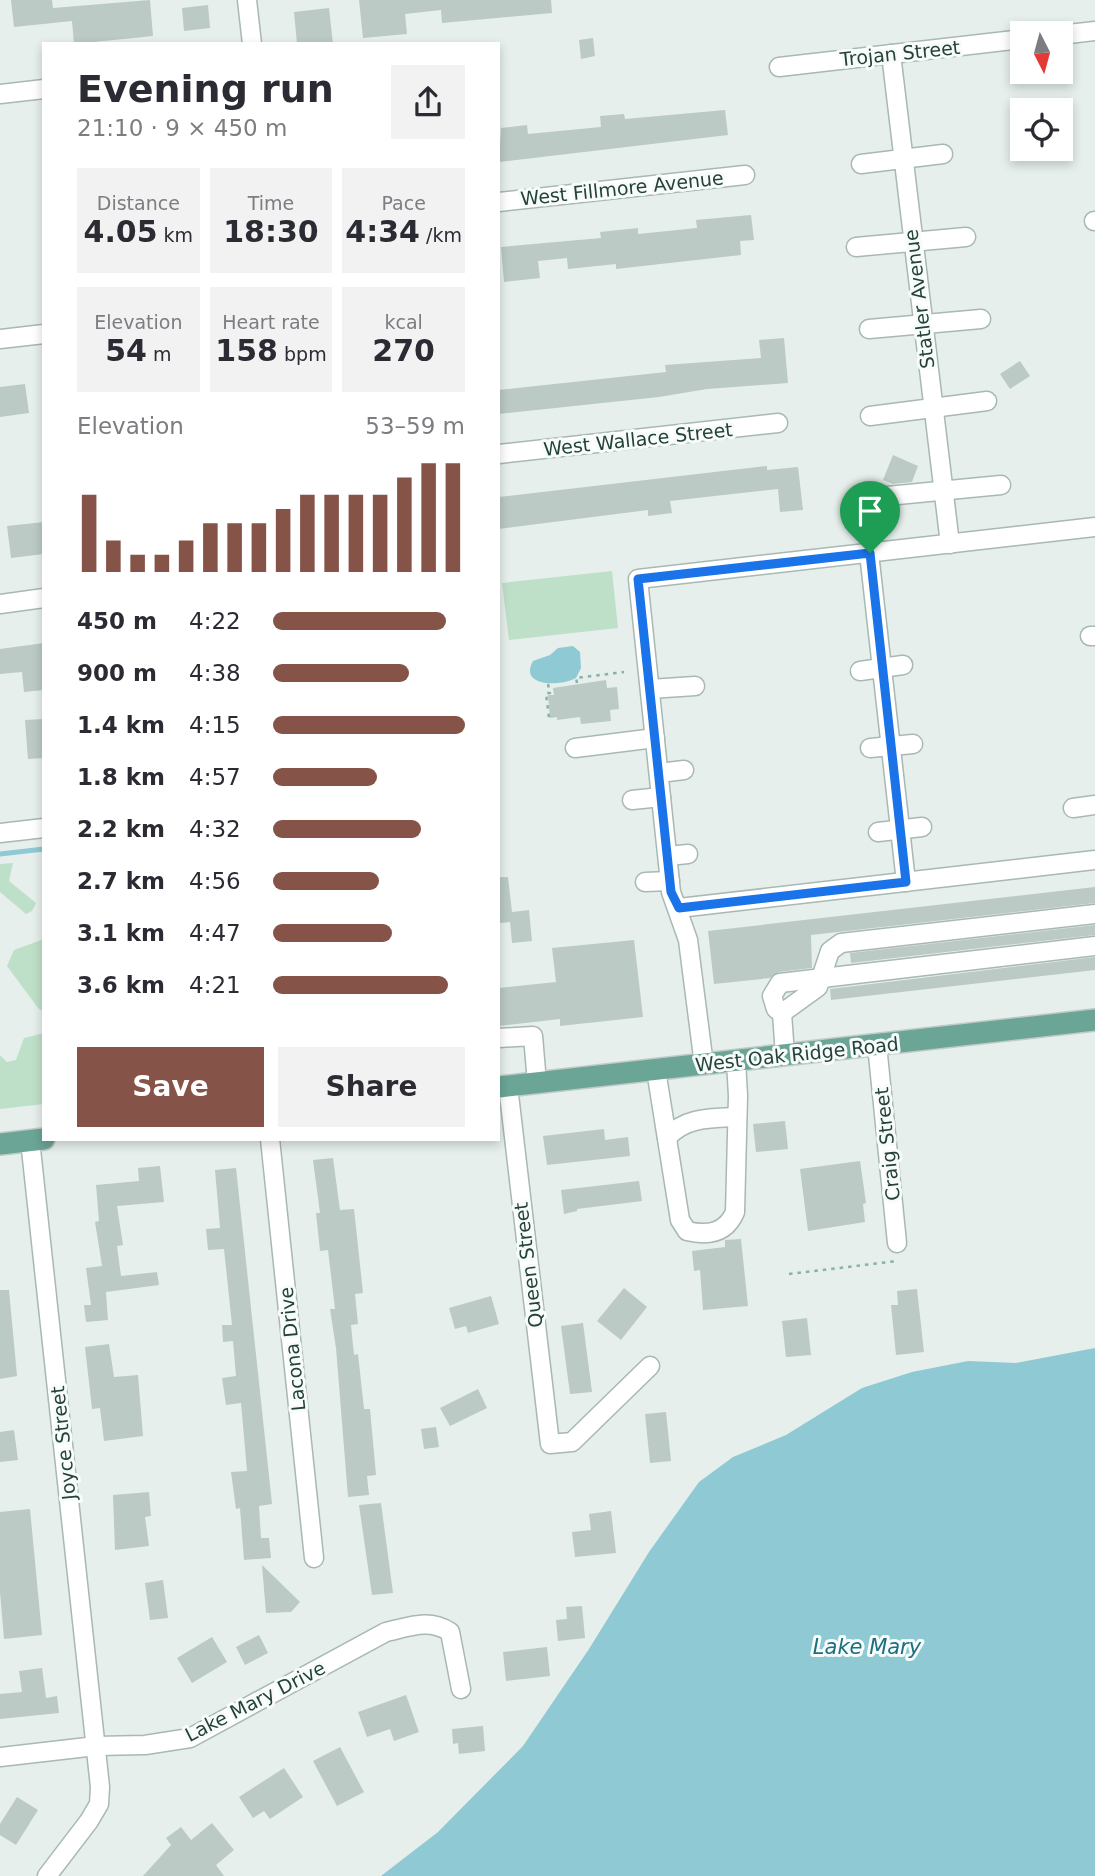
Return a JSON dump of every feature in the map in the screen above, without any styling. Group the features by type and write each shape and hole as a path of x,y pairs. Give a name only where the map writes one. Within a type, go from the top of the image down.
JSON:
{"main road":[{"name":"West Oak Ridge Road","path":"503,1087 1095,1020"},
{"path":"0,1144 37,1140"}],"street":[{"path":"247,0 252,42"},
{"path":"1073,34 1095,31"},
{"name":"Trojan Street","path":"779,67 1010,40"},
{"name":"Statler Avenue","path":"891,54 950,544"},
{"path":"0,94 42,89"},
{"path":"861,164 943,154"},
{"name":"West Fillmore Avenue","path":"500,202 745,175"},
{"path":"856,247 966,237"},
{"path":"869,329 981,318"},
{"path":"0,339 42,334"},
{"path":"870,416 987,401"},
{"name":"West Wallace Street","path":"500,454 778,423"},
{"path":"877,497 1002,485"},
{"path":"704,1065 688,940 679,908 671,892 638,579 1095,527"},
{"path":"870,553 906,882"},
{"path":"0,604 42,598"},
{"path":"860,671 903,665"},
{"path":"650,689 695,686"},
{"path":"575,748 655,738"},
{"path":"870,748 913,744"},
{"path":"659,773 684,770"},
{"path":"632,800 661,797"},
{"path":"1073,808 1095,805"},
{"path":"878,832 922,827"},
{"path":"0,833 42,828"},
{"path":"667,856 688,854"},
{"path":"679,908 1095,860"},
{"path":"645,882 670,881"},
{"path":"782,1013 818,987 831,951 841,943 1095,914"},
{"path":"782,1013 776,1009 772,996 780,984 1095,946"},
{"path":"782,1013 785,1055"},
{"path":"500,1038 533,1036 537,1083"},
{"name":"Craig Street","path":"877,1045 898,1252"},
{"path":"656,1070 680,1220 687,1231 713,1233 730,1223 735,1212 736,1061"},
{"name":"Queen Street","path":"503,1087 550,1444 572,1442 650,1366"},
{"path":"667,1138 676,1126 737,1117"},
{"name":"Joyce Street","path":"37,1140 96,1746"},
{"name":"Lacona Drive","path":"270,1141 314,1558"},
{"name":"Lake Mary Drive","path":"0,1757 96,1746 145,1745 190,1738 386,1632 419,1624 437,1623 450,1632 461,1689"},
{"path":"47,1876 99,1804 96,1746"}],"path":[{"path":"578,683 576,678 624,673"},
{"path":"548,684 552,693 546,693 549,718"},
{"path":"789,1273 898,1252"}],"green space":[{"path":"612,571 618,628 509,640 502,583"},
{"path":"13,863 9,881 36,903 32,911 26,914 0,892 0,864"},
{"path":"42,940 42,1011 7,966 14,950"},
{"path":"42,1034 42,1104 0,1109 0,1055 7,1062 16,1060 24,1038"}],"water":[{"path":"573,646 580,652 581,668 576,678 562,683 544,683 532,676 530,670 533,661 550,655 558,648"},
{"name":"Lake Mary","path":"1095,1348 1095,1876 381,1876 438,1832 523,1746 589,1649 649,1552 699,1482 733,1457 786,1435 862,1388 912,1372 968,1361 1016,1363"}],"building":[{"path":"11,0 52,0 53,8 150,0 153,36 74,42 72,21 14,27"},
{"path":"359,0 551,0 552,13 442,23 441,10 405,14 407,34 363,38"},
{"path":"208,5 210,28 184,31 182,8"},
{"path":"329,8 333,42 297,42 294,12"},
{"path":"593,38 595,56 581,59 579,40"},
{"path":"725,110 728,135 500,162 501,128 527,125 528,134 601,127 600,116 624,114 625,119"},
{"path":"751,215 754,240 740,241 741,255 616,269 616,264 568,269 567,258 538,261 540,278 504,282 501,247 601,238 600,232 638,228 638,234 697,228 696,220"},
{"path":"784,338 788,383 707,389 659,397 500,414 500,390 666,372 665,365 761,358 759,340"},
{"path":"1020,361 1030,376 1010,389 1000,374"},
{"path":"25,384 29,413 0,417 0,387"},
{"path":"893,455 918,466 912,482 893,484 883,480"},
{"path":"767,466 767,470 798,467 803,510 780,512 778,489 670,501 672,513 648,516 648,510 500,529 500,497"},
{"path":"42,522 42,554 11,558 7,526"},
{"path":"42,643 42,690 24,692 22,672 0,674 0,649"},
{"path":"606,680 607,688 617,687 619,709 610,710 611,721 581,724 580,717 557,720 557,717 550,718 548,695 554,695 553,688"},
{"path":"42,719 42,758 28,759 25,720"},
{"path":"500,877 508,877 512,912 529,910 532,941 512,943 510,922 500,923"},
{"path":"1095,887 1095,903 811,935 812,968 779,972 770,978 714,984 708,931"},
{"path":"1095,925 1095,935 851,963 850,953"},
{"path":"634,940 643,1017 560,1026 560,1019 500,1026 500,988 556,982 552,948"},
{"path":"1095,957 1095,970 831,1000 830,989"},
{"path":"785,1121 788,1149 756,1152 753,1124"},
{"path":"604,1129 605,1140 628,1137 630,1156 547,1165 543,1136"},
{"path":"333,1158 340,1210 354,1209 363,1293 355,1294 358,1324 351,1325 354,1355 358,1354 364,1409 370,1409 376,1475 367,1476 369,1495 348,1497 336,1348 330,1309 335,1309 328,1250 320,1251 316,1213 320,1213 313,1160"},
{"path":"860,1161 866,1203 863,1204 865,1222 808,1231 800,1169"},
{"path":"160,1166 164,1202 117,1206 123,1245 117,1246 121,1276 157,1272 159,1285 106,1292 108,1320 86,1322 84,1305 91,1305 86,1268 102,1266 95,1222 99,1221 96,1185 139,1181 138,1168"},
{"path":"236,1168 272,1504 259,1506 261,1538 269,1538 271,1558 244,1560 240,1508 236,1509 231,1472 247,1471 241,1403 226,1405 222,1378 236,1376 233,1341 223,1342 222,1325 232,1325 224,1249 208,1250 206,1229 220,1228 215,1170"},
{"path":"639,1181 642,1201 577,1209 564,1214 561,1190"},
{"path":"741,1239 748,1306 703,1310 700,1270 694,1271 692,1251 725,1247 725,1240"},
{"path":"624,1288 647,1307 621,1340 597,1321"},
{"path":"917,1289 924,1352 896,1355 891,1305 898,1305 897,1291"},
{"path":"0,1290 9,1290 17,1376 0,1379"},
{"path":"491,1296 499,1324 468,1333 466,1326 455,1329 449,1308"},
{"path":"807,1318 811,1355 786,1357 782,1321"},
{"path":"583,1323 592,1392 570,1394 561,1326"},
{"path":"109,1344 114,1377 138,1375 143,1436 104,1441 100,1408 92,1409 85,1347"},
{"path":"478,1389 487,1408 450,1426 440,1408"},
{"path":"666,1412 671,1461 650,1463 645,1414"},
{"path":"436,1427 439,1447 424,1449 421,1429"},
{"path":"14,1430 18,1460 0,1462 0,1432"},
{"path":"149,1492 151,1516 145,1517 149,1546 115,1550 113,1495"},
{"path":"381,1503 393,1593 372,1595 359,1505"},
{"path":"30,1509 42,1635 4,1639 0,1592 0,1512"},
{"path":"611,1511 616,1553 575,1557 572,1532 591,1530 589,1514"},
{"path":"262,1565 300,1602 291,1612 266,1613"},
{"path":"163,1580 168,1618 150,1620 145,1583"},
{"path":"582,1606 585,1638 558,1641 556,1620 567,1619 566,1607"},
{"path":"259,1635 268,1653 245,1665 236,1647"},
{"path":"212,1637 227,1662 192,1683 177,1658"},
{"path":"547,1647 550,1676 506,1681 503,1652"},
{"path":"42,1668 46,1698 57,1696 59,1713 0,1719 0,1694 22,1692 19,1671"},
{"path":"406,1695 419,1732 394,1741 390,1729 367,1737 358,1712"},
{"path":"483,1726 485,1751 459,1754 458,1743 453,1744 452,1729"},
{"path":"340,1747 364,1792 337,1806 313,1761"},
{"path":"284,1768 303,1797 270,1819 264,1811 253,1818 239,1797"},
{"path":"17,1797 38,1810 16,1845 0,1835 0,1824"},
{"path":"212,1823 234,1850 216,1865 224,1876 143,1876 171,1845 166,1838 181,1827 191,1840"}],"waterway":[{"path":"0,854 42,849"}],"route":[{"path":"870,553 906,882 679,908 671,892 638,579 870,553"}]}
